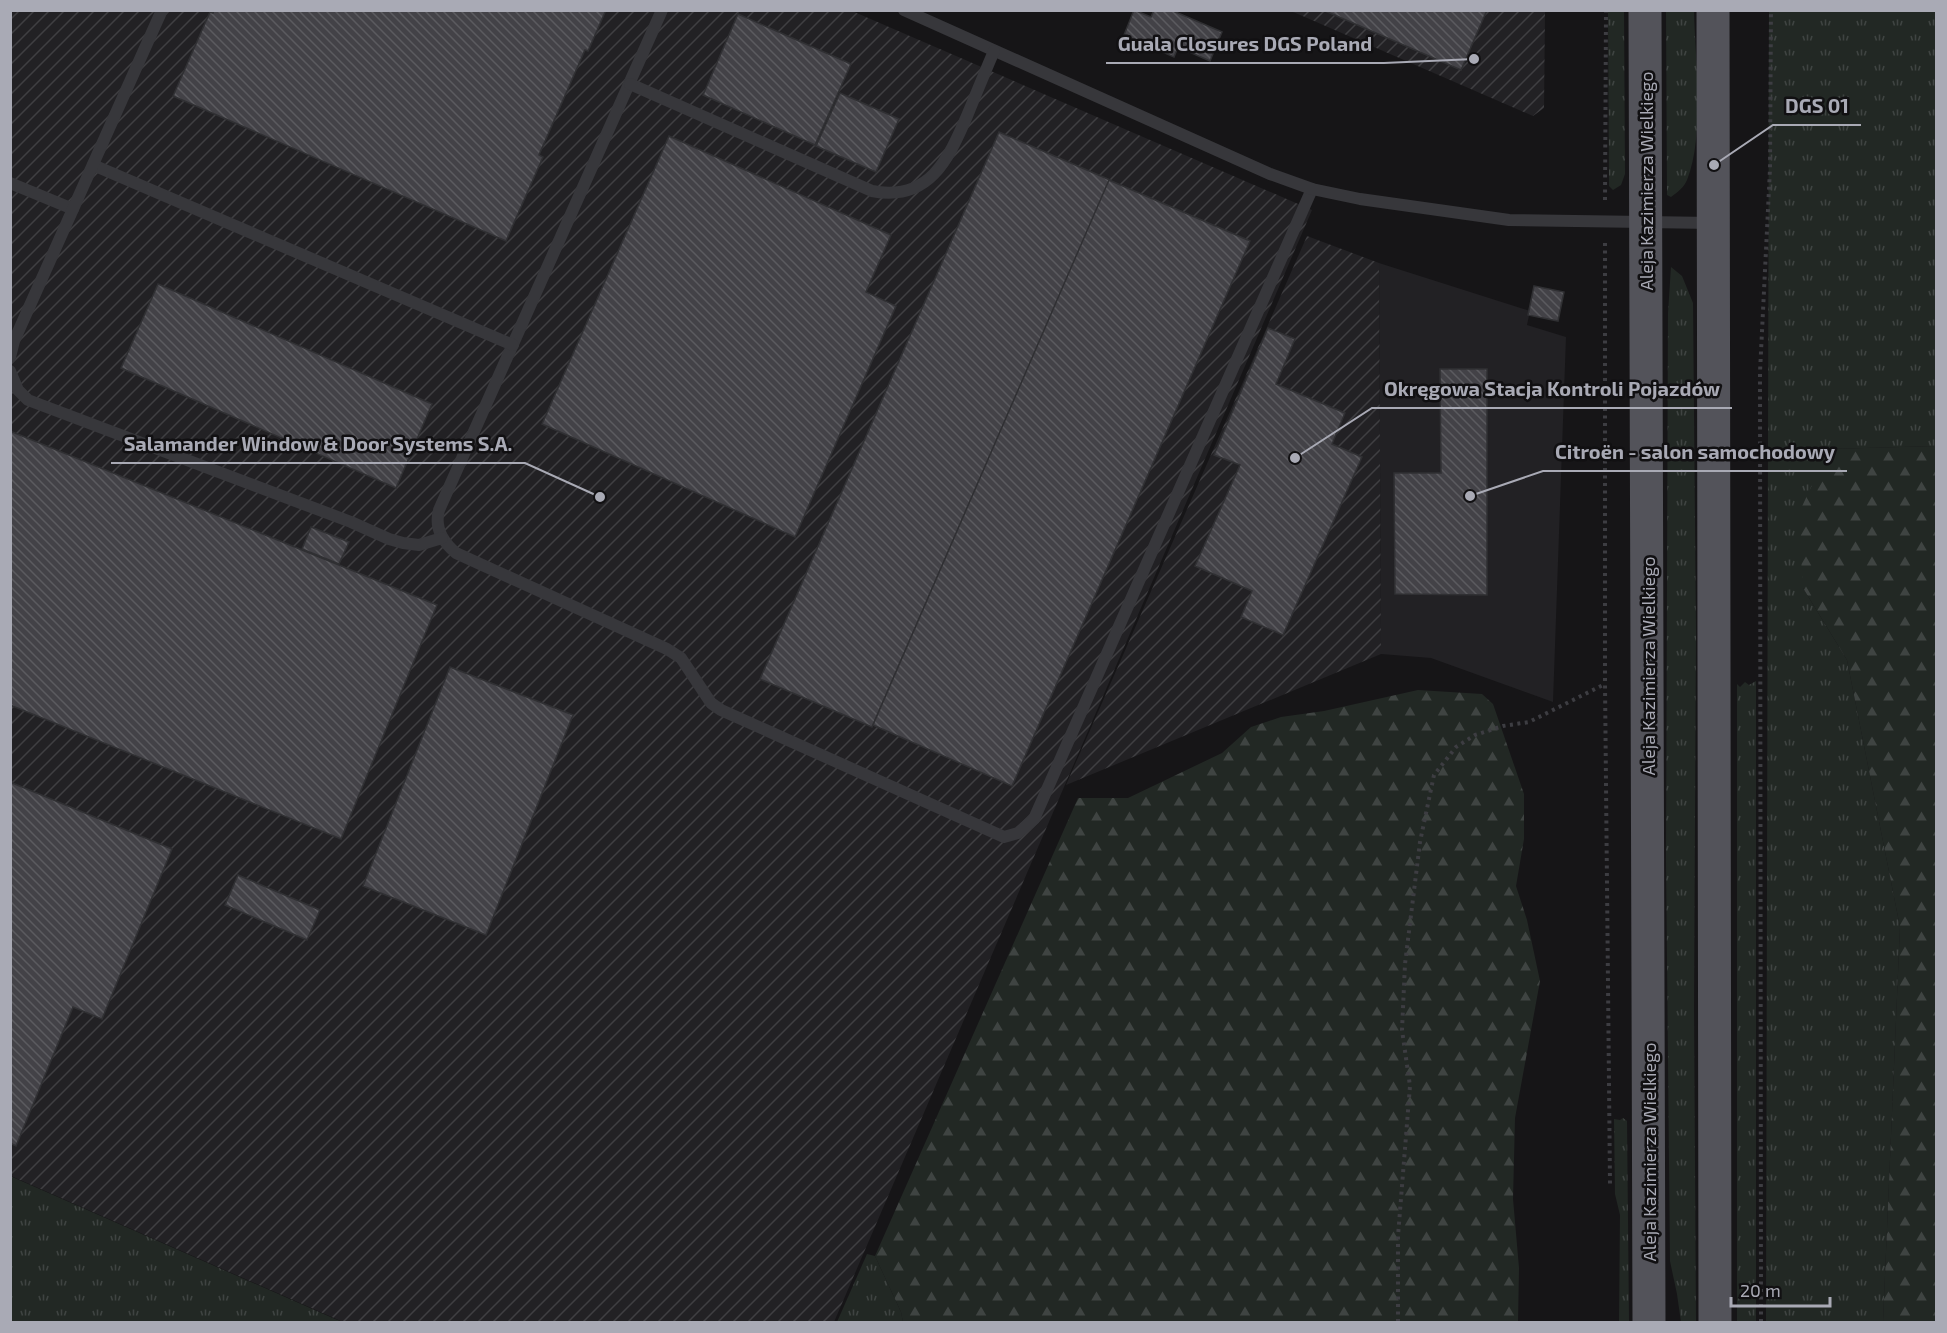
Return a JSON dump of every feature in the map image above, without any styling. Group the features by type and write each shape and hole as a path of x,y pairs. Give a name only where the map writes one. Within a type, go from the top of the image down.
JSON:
{"main road":[{"name":"Aleja Kazimierza Wielkiego","path":"1645,10 1649,1323"},
{"path":"1713,10 1715,1323"}],"lane":[{"path":"10,357 14,341 162,10"},
{"path":"662,10 439,510 437,518 442,538 456,553 667,649 681,658 711,703 721,710 1004,837 1018,833 1034,819 1312,189"},
{"path":"904,10 1270,174 1287,178 1312,189 1360,199 1509,220 1714,223"},
{"path":"630,84 872,191 886,194 901,193 933,177 942,166 954,146 994,51"},
{"path":"93,165 513,345"},
{"path":"10,183 73,209"},
{"path":"10,372 18,390 28,400"},
{"path":"10,392 389,539 419,545 442,538"}],"path":[{"path":"1606,10 1605,684 1610,1184"},
{"path":"1761,1323 1760,372 1770,169 1771,10"},
{"path":"1398,1323 1398,1236 1410,1086 1402,1030 1405,964 1420,842 1434,775 1456,747 1475,735 1503,726 1529,722 1605,684"}],"shaded area":[{"path":"11,11 852,11 1312,210 834,1322 343,1322 11,1176"},
{"path":"1291,11 1545,11 1544,108 1533,116"},
{"path":"1307,236 1379,263 1381,654 1066,785"},
{"path":"1379,263 1530,311 1527,325 1566,337 1553,702 1431,658 1381,654"}],"green space":[{"path":"1608,11 1624,11 1625,174 1621,185 1613,190 1609,186"},
{"path":"1666,11 1694,11 1698,97 1693,162 1686,183 1671,197 1667,195"},
{"path":"1769,11 1936,11 1936,446 1830,449 1803,588 1847,660 1900,927 1883,1322 1766,1322"},
{"path":"1671,267 1682,276 1693,303 1696,632 1694,1008 1696,1322 1681,1322 1670,1261 1666,859 1668,313"},
{"path":"1936,446 1936,1322 1883,1322 1900,927 1847,660 1803,588 1798,515 1829,449"},
{"path":"1756,681 1756,1322 1737,1322 1737,684 1740,687 1745,682 1749,685"},
{"path":"1418,690 1482,694 1493,704 1524,794 1524,839 1516,886 1527,920 1540,981 1515,1118 1513,1199 1519,1268 1518,1322 903,1322 901,1312 875,1256 1078,798 1128,798 1222,753 1251,727 1281,717 1324,711"},
{"path":"1623,1118 1627,1121 1629,1322 1619,1322 1620,1215 1615,1194 1614,1119"},
{"path":"10,1176 335,1319 343,1322 11,1322"},
{"path":"867,1254 875,1256 901,1312 903,1322 837,1322"}],"building":[{"path":"214,10 606,10 588,51 585,50 539,155 543,157 506,241 173,96 210,12 213,13"},
{"path":"1134,10 1151,17 1154,10 1171,10 1222,32 1210,61 1178,47 1174,57 1124,35"},
{"path":"1323,10 1487,10 1461,70"},
{"path":"738,14 851,64 815,145 703,95"},
{"path":"840,93 899,119 876,172 816,146"},
{"path":"999,132 1110,180 872,727 760,679"},
{"path":"669,136 891,235 866,292 896,306 795,537 542,424"},
{"path":"1109,180 1250,241 1012,786 873,725"},
{"path":"158,284 432,404 396,488 121,368"},
{"path":"1534,286 1564,292 1558,321 1528,315"},
{"path":"1268,328 1295,339 1276,384 1345,413 1332,444 1362,457 1283,635 1241,617 1252,591 1195,566 1240,465 1214,455"},
{"path":"1440,369 1487,369 1487,595 1395,594 1394,473 1441,473"},
{"path":"10,431 437,605 341,839 10,705"},
{"path":"311,527 349,542 339,564 302,549"},
{"path":"450,667 573,715 486,935 363,886"},
{"path":"10,782 172,849 102,1019 73,1007 16,1146 10,1143"},
{"path":"238,875 320,910 307,940 225,905"}],"place":[{"name":"Guala Closures DGS Poland","path":"1474,59"},
{"name":"DGS 01","path":"1714,165"},
{"name":"Okręgowa Stacja Kontroli Pojazdów","path":"1295,458"},
{"name":"Citroën - salon samochodowy","path":"1470,496"},
{"name":"Salamander Window & Door Systems S.A.","path":"600,497"}]}
